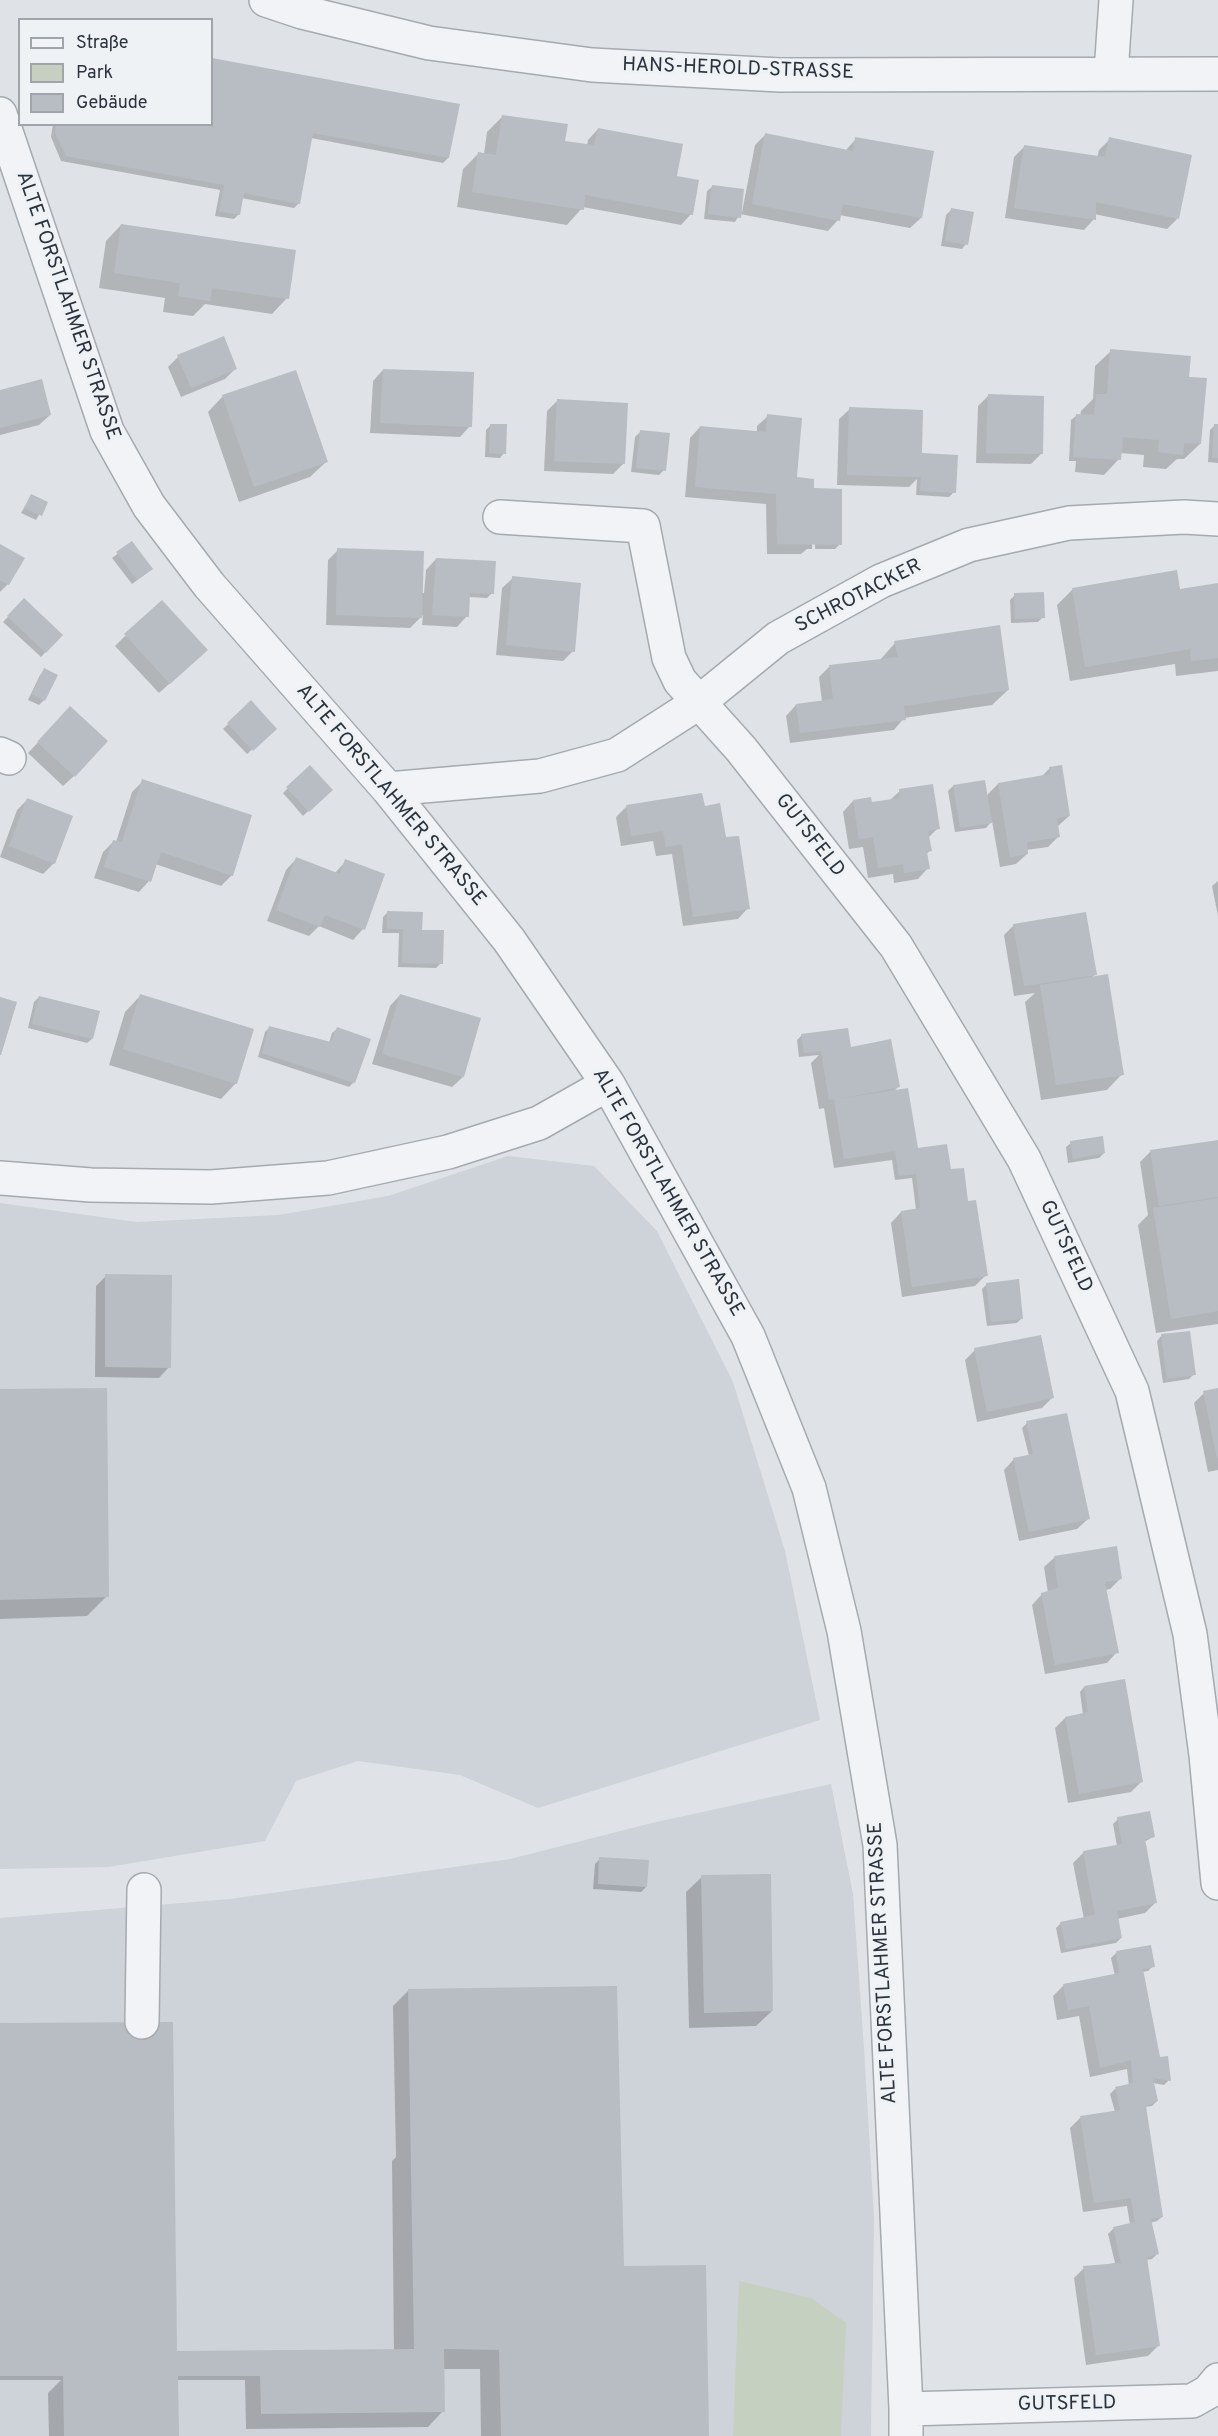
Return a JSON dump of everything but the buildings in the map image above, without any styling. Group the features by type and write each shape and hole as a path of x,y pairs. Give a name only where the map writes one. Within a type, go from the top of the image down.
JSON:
{"street":[{"name":"HANS-HEROLD-STRASSE","path":"266,0 302,12 429,43 592,65 780,75 1218,74"},
{"path":"1111,73 1116,0"},
{"name":"ALTE FORSTLAHMER STRASSE","path":"0,114 107,430 149,506 209,585 388,789 509,940 608,1084 748,1336 809,1488 844,1631 880,1845 906,2422"},
{"path":"500,517 643,526 669,658 680,681 698,703"},
{"name":"SCHROTACKER","path":"388,789 540,776 617,755 698,703 778,638 881,581 969,545 1069,523 1184,517 1218,519"},
{"name":"GUTSFELD","path":"698,703 741,749 896,946 1024,1159 1132,1391 1190,1634 1206,1755 1218,1883"},
{"path":"0,1178 90,1185 211,1187 328,1178 448,1152 539,1123 608,1084"},
{"path":"142,2022 144,1890"},
{"name":"GUTSFELD","path":"906,2422 1192,2401 1208,2392 1218,2380"}],"shaded area":[{"path":"508,1156 594,1166 657,1231 733,1382 785,1551 820,1720 538,1808 460,1775 358,1761 296,1781 265,1841 108,1867 0,1869 0,1203 137,1222 279,1215 388,1196"},
{"path":"831,1784 853,1894 864,2048 874,2218 871,2436 0,2436 0,1918 230,1899 510,1859 652,1823"}],"green space":[{"path":"739,2281 811,2298 846,2323 841,2436 733,2436"}]}
